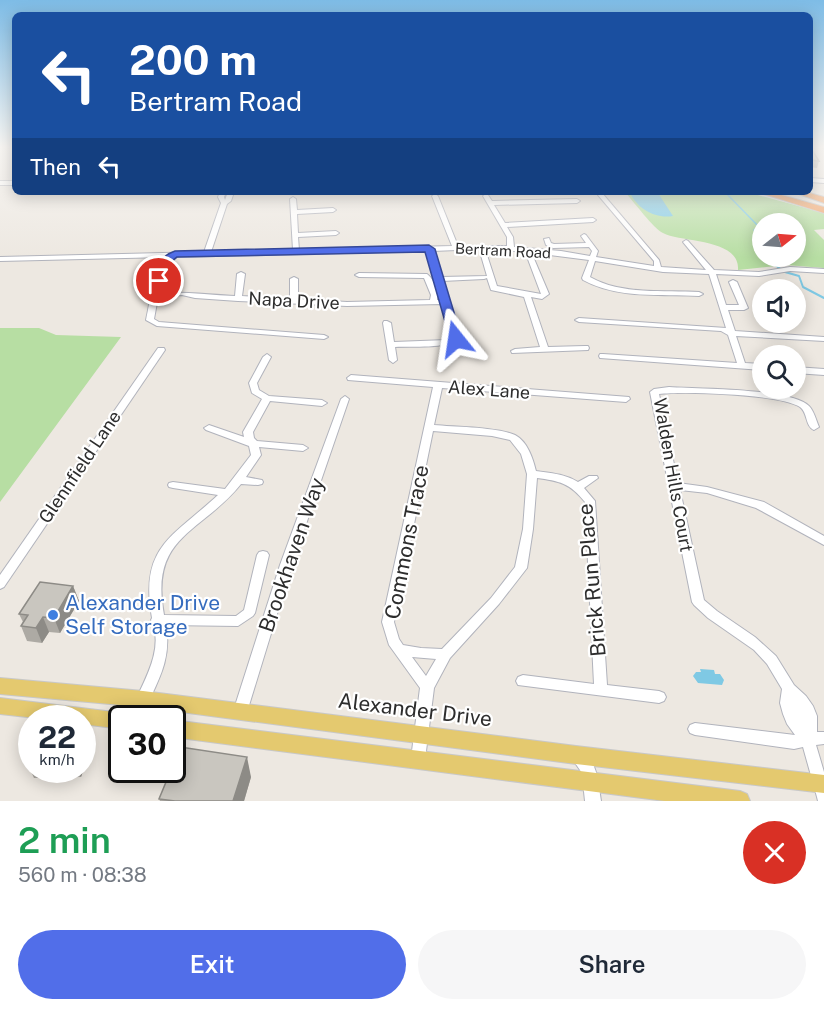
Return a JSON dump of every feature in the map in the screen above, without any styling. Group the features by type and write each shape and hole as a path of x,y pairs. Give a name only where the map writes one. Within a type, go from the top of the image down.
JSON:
{"highway":[{"path":"772,195 824,210"},
{"path":"799,195 824,201"},
{"path":"805,195 824,201"}],"main road":[{"name":"Alexander Drive","path":"0,686 143,699 823,788"},
{"path":"0,706 108,719"},
{"path":"186,730 418,759 592,792 740,801"}],"street":[{"path":"222,195 224,203"},
{"path":"207,253 224,203 228,201 230,195"},
{"path":"601,195 657,261 657,269"},
{"path":"435,196 456,248"},
{"path":"293,199 296,251"},
{"path":"512,248 510,237 488,200 577,201"},
{"path":"294,213 333,210"},
{"path":"503,225 593,220"},
{"path":"295,235 336,233"},
{"path":"584,236 595,251 586,278 601,287 699,294"},
{"path":"547,238 549,244 553,246 590,245"},
{"path":"686,242 712,272 742,366"},
{"path":"486,247 483,252 494,288 542,297"},
{"name":"Bertram Road","path":"0,259 486,247 532,250 657,269 759,274 790,269 824,271"},
{"path":"391,345 448,342 456,339 429,249"},
{"path":"530,305 545,294 529,254 532,250"},
{"path":"175,254 167,259 162,268 150,320 157,324 324,337"},
{"path":"238,298 241,274"},
{"name":"Napa Drive","path":"156,295 182,293 195,296 347,304 436,302 427,276 359,275"},
{"path":"439,279 484,277"},
{"path":"294,279 294,301"},
{"path":"722,307 744,308 733,282"},
{"path":"523,292 530,305 545,349"},
{"path":"579,320 722,329 731,333 824,339"},
{"path":"387,323 393,360"},
{"path":"515,351 585,348"},
{"name":"Glennfield Lane","path":"0,584 161,350"},
{"path":"603,356 752,366"},
{"path":"267,357 253,383 255,391 267,398 322,403"},
{"path":"806,371 824,372"},
{"name":"Alex Lane","path":"351,378 626,399"},
{"name":"Commons Trace","path":"427,687 393,641 388,622 438,386"},
{"name":"Walden Hills Court","path":"814,427 809,411 804,406 781,398 669,390 654,392 698,602 711,615 759,646 776,665 789,689 786,704 792,721 808,740 823,788"},
{"path":"143,699 158,666 162,650 157,620 155,577 163,553 184,527 228,492 256,455 248,432 267,398"},
{"name":"Brookhaven Way","path":"240,712 286,565 345,399"},
{"path":"209,428 254,444 303,448"},
{"path":"418,759 427,687 445,654 495,601 521,568 527,540 532,474 526,453 513,438 492,433 430,428"},
{"name":"Brick Run Place","path":"532,474 562,478 579,486 590,501 601,689"},
{"path":"579,486 593,478"},
{"path":"238,480 258,482"},
{"path":"173,485 228,492"},
{"path":"673,486 707,490 760,505 824,541"},
{"path":"157,620 238,621 249,613 263,555"},
{"path":"399,649 445,654"},
{"path":"523,681 659,697"},
{"path":"695,729 794,742 824,738"},
{"path":"576,755 589,770 592,792"}],"green space":[{"path":"627,195 758,195 824,213 824,229 814,230 824,240 824,268 806,267 806,213 752,213 752,267 767,267 738,270 736,260 730,252 708,243 672,236 659,230"},
{"path":"0,328 39,328 56,335 121,337 0,502"}],"water":[{"path":"631,195 659,195 673,216 666,217 648,212"},
{"path":"700,669 714,670 715,674 720,674 724,680 722,685 698,683 693,676 696,672 701,672"}],"building":[{"path":"40,582 73,586 54,618 43,617 36,628 21,626 28,615 19,614"},
{"path":"186,748 247,757 233,801 159,799 166,783 186,783"}],"waterway":[{"path":"728,195 752,220"},
{"path":"778,267 785,272 799,276 803,287 824,298"}],"place":[{"name":"Alexander Drive Self Storage","path":"53,615"}],"route":[{"path":"159,281 167,259 175,254 429,249 456,339"}]}
